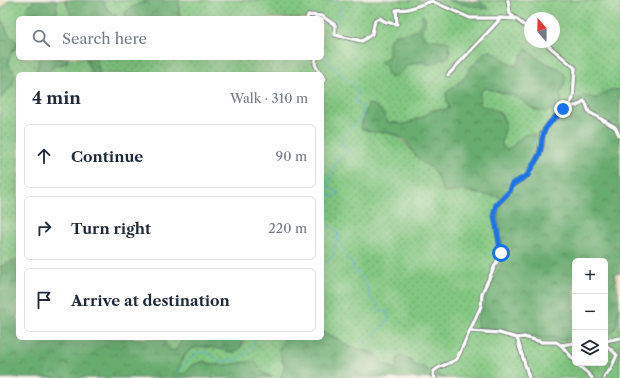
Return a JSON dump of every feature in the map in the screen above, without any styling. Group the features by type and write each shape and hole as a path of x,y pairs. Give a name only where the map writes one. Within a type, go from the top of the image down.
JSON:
{"street":[{"path":"508,0 510,14 524,25"},
{"path":"324,17 335,25 335,35 362,41 372,34 375,20 380,18 382,21 397,24 396,10 408,9 432,1 467,17 516,19"},
{"path":"308,16 322,16"},
{"path":"448,75 501,18"},
{"path":"435,378 433,375 434,371 438,367 452,363 457,359 481,306 482,294 501,253 494,214 496,205 510,191 513,184 528,175 539,155 542,144 542,134 553,119 568,106 573,99 575,68 551,48"},
{"path":"316,60 315,64 319,72"},
{"path":"568,106 576,106 584,100 589,112 615,127 620,137"},
{"path":"470,331 499,333 517,338 524,337 542,342 556,342 561,345 572,357"},
{"path":"517,338 529,378"},
{"path":"608,341 620,338"},
{"path":"561,345 572,343"},
{"path":"604,378 610,370 616,355 608,346"},
{"path":"580,366 592,378"}],"green space":[{"path":"9,0 34,0 29,13 31,16 16,16 16,42 9,36 4,23 0,20 0,11"},
{"path":"34,0 56,0 57,11 56,16 32,16 27,10 28,5 32,4"},
{"path":"56,0 65,0 71,16 56,16"},
{"path":"65,0 102,0 107,10 116,15 115,16 71,16"},
{"path":"102,0 149,0 128,9 125,14 126,16 115,16"},
{"path":"149,0 179,0 179,16 126,16 125,14 128,9"},
{"path":"179,0 449,0 485,9 484,5 477,0 620,0 620,90 609,90 601,97 574,102 546,134 517,141 507,150 502,146 501,139 504,133 503,116 498,111 479,105 480,92 485,88 515,96 535,110 548,111 560,108 562,105 556,67 534,56 528,50 522,54 518,64 508,63 501,56 482,55 477,62 471,66 465,78 451,88 448,102 449,109 433,110 425,116 402,125 400,123 389,123 376,106 369,104 361,128 390,133 399,137 422,162 433,170 441,185 441,188 452,192 465,190 478,194 500,197 503,200 498,211 498,218 504,254 500,267 486,293 484,306 477,328 498,329 518,335 529,335 546,339 572,339 572,366 608,366 608,334 615,327 620,308 620,378 445,378 417,366 409,359 397,365 396,368 392,368 383,363 376,354 348,346 336,338 324,333 324,72 99,72 96,60 324,60 324,16 179,16","holes":["425,17 422,34 427,39 448,42 450,51 446,59 439,60 433,64 420,63 406,66 399,74 387,69 386,66 390,52 389,42 393,36 396,34 411,34"]},
{"path":"449,0 466,0 477,2 489,9 457,3"},
{"path":"422,15 425,17 425,24 421,30 423,36 429,39 448,42 449,57 430,65 424,62 411,64 405,67 397,76 390,78 386,66 380,62 389,56 389,42 396,34 414,31 421,21"},
{"path":"0,20 8,34 16,41 16,47 12,51 8,63 15,75 12,85 0,98"},
{"path":"16,46 16,60 39,60 36,72 16,72 16,260 0,267 0,98 12,85 15,75 8,63 10,54"},
{"path":"526,48 533,55 549,65 559,68 564,73 566,79 560,95 562,105 560,108 545,112 535,110 515,96 485,88 480,92 479,105 493,109 501,114 505,122 502,146 507,150 522,136 528,134 538,136 546,134 574,102 583,96 597,98 609,90 620,90 620,273 614,274 617,284 619,307 615,329 608,334 608,258 572,258 572,339 546,339 529,335 518,335 498,329 477,328 478,316 484,306 486,293 500,267 504,254 498,218 498,211 503,200 500,197 478,194 465,190 445,193 440,186 434,171 419,159 401,137 361,128 368,104 376,106 383,113 389,123 400,123 402,125 425,116 433,110 449,109 446,93 463,80 469,71 468,68 477,62 484,52 495,52 508,64 518,64"},
{"path":"39,60 67,60 67,63 54,66 49,72 36,72"},
{"path":"67,60 87,60 92,72 49,72 54,66 67,63"},
{"path":"87,60 96,60 100,72 92,72"},
{"path":"16,260 16,340 163,340 168,348 175,351 181,340 243,340 241,347 235,352 211,347 197,347 191,349 186,353 182,360 178,372 180,374 186,373 193,365 204,361 217,365 229,365 254,361 265,374 272,378 0,378 0,267"},
{"path":"324,333 336,338 348,346 376,354 383,363 392,368 396,368 397,359 403,355 416,366 423,367 445,378 280,378 284,369 284,364 279,350 281,343 284,340 324,340"},
{"path":"163,340 181,340 175,351 167,346"},
{"path":"243,340 284,340 281,343 281,354 284,370 280,378 267,375 251,362 233,365 216,365 204,361 193,365 187,373 180,374 178,372 179,367 187,353 192,349 197,347 211,347 231,352 243,344"}],"waterway":[{"path":"334,0 341,7 335,25"},
{"path":"324,22 334,27"},
{"path":"324,58 358,91 355,102 362,107 364,115 339,144 349,151 339,159 334,166 328,187 339,193 336,196 324,196"},
{"path":"324,226 332,227 338,233 333,256 324,265"},
{"path":"338,233 346,257 352,262 353,269 365,281 371,299 377,304 377,309 382,312 384,310 388,312 389,319 387,322 375,334 365,340 364,345"},
{"path":"177,374 196,354 201,352 207,352 220,362 239,360 254,346 254,340"}],"route":[{"path":"501,253 494,214 496,205 506,196 513,184 528,175 539,155 542,144 542,134 546,127 563,109"}]}
